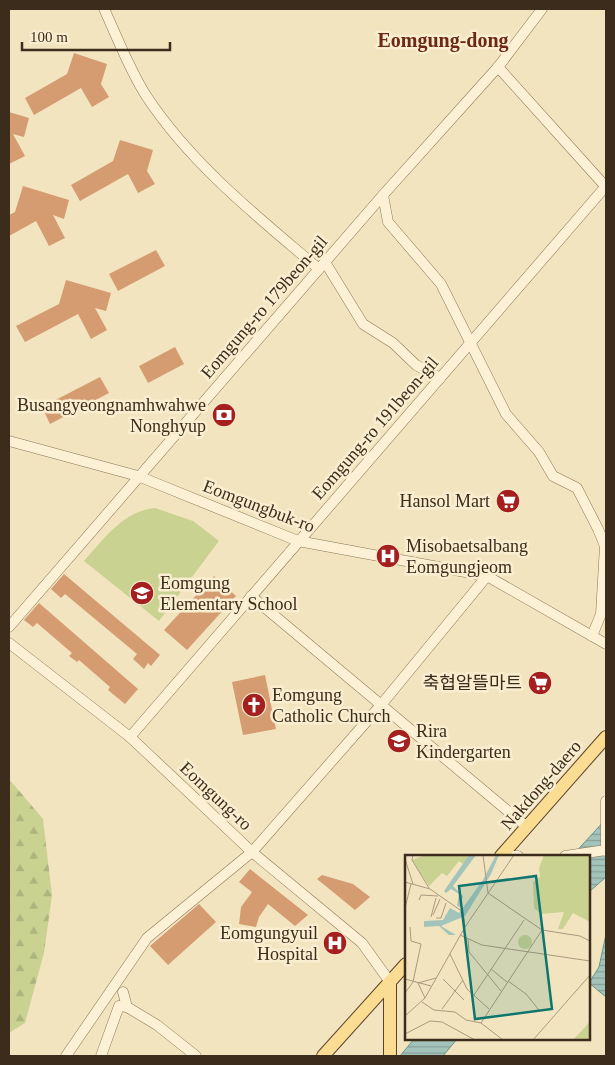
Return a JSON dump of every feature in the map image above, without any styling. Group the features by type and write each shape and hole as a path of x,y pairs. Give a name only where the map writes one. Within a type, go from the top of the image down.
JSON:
{"main road":[{"name":"Nakdong-daero","path":"502,855 606,737"},
{"path":"323,1056 405,965"},
{"path":"390,982 390,1056"}],"street":[{"name":"Eomgung-ro 179beon-gil","path":"9,627 322,265 498,67 542,9"},
{"path":"105,11 146,96 188,148 238,200 322,265 363,324 393,343 416,365 440,378"},
{"path":"498,67 606,187"},
{"name":"Eomgung-ro 191beon-gil","path":"130,737 606,187"},
{"path":"383,196 388,222 441,284 469,344 506,414 539,452 554,476 577,488 605,546 601,614 592,636"},
{"name":"Eomgungbuk-ro","path":"9,441 138,476 298,542 487,576 606,644"},
{"path":"66,1056 147,938 252,852 381,705 487,576"},
{"path":"251,596 527,827"},
{"name":"Eomgung-ro","path":"9,643 130,737 252,852 362,943 390,982"},
{"path":"572,855 606,850 606,801"},
{"path":"123,992 127,1007"},
{"path":"101,1056 120,1006 127,1007 157,1025 196,1056"}],"green space":[{"path":"155,508 193,521 219,541 159,621 84,561 107,535 124,520 133,514"},
{"path":"9,779 43,819 52,895 44,953 25,1023 9,1033"}],"water":[{"path":"606,819 606,877 590,891 590,855 573,855"},
{"path":"606,934 606,997 590,984 599,967"},
{"path":"413,1040 456,1040 443,1056 400,1056"}],"building":[{"path":"74,53 107,64 101,84 109,97 92,107 81,88 34,115 25,98 67,74"},
{"path":"9,112 29,118 24,137 13,134 25,156 9,164"},
{"path":"120,140 153,150 147,171 155,184 138,193 128,174 80,201 71,185 113,161"},
{"path":"23,186 69,200 64,219 53,215 65,238 49,246 36,221 9,236 9,215 15,212"},
{"path":"156,250 165,266 118,291 109,274"},
{"path":"66,280 111,293 106,311 95,308 107,330 91,339 78,314 25,342 16,326 59,304"},
{"path":"175,347 184,364 148,383 139,366"},
{"path":"100,377 109,393 50,424 42,407"},
{"path":"64,574 160,655 151,666 148,663 144,669 133,659 137,654 65,594 61,598 51,589"},
{"path":"214,576 236,596 187,650 164,630"},
{"path":"39,603 138,689 125,704 108,690 110,687 79,660 77,662 69,656 72,653 37,623 33,627 24,620"},
{"name":"Eomgung Catholic Church","path":"265,675 276,729 243,735 232,682"},
{"path":"250,869 308,915 295,926 268,904 259,917 256,927 239,924 241,907 252,892 239,882"},
{"path":"322,875 353,884 370,897 355,910 317,879"},
{"path":"199,904 216,922 168,965 150,946"}],"place":[{"name":"Busangyeongnamhwahwe Nonghyup","path":"224,415"},
{"name":"Hansol Mart","path":"508,501"},
{"name":"Misobaetsalbang Eomgungjeom","path":"388,556"},
{"name":"Eomgung Elementary School","path":"142,593"},
{"name":"축협알뜰마트","path":"540,683"},
{"name":"Eomgung Catholic Church","path":"254,705"},
{"name":"Rira Kindergarten","path":"399,741"},
{"name":"Eomgungyuil Hospital","path":"335,943"}],"district":[{"name":"Eomgung-dong","path":"443,40"}]}
